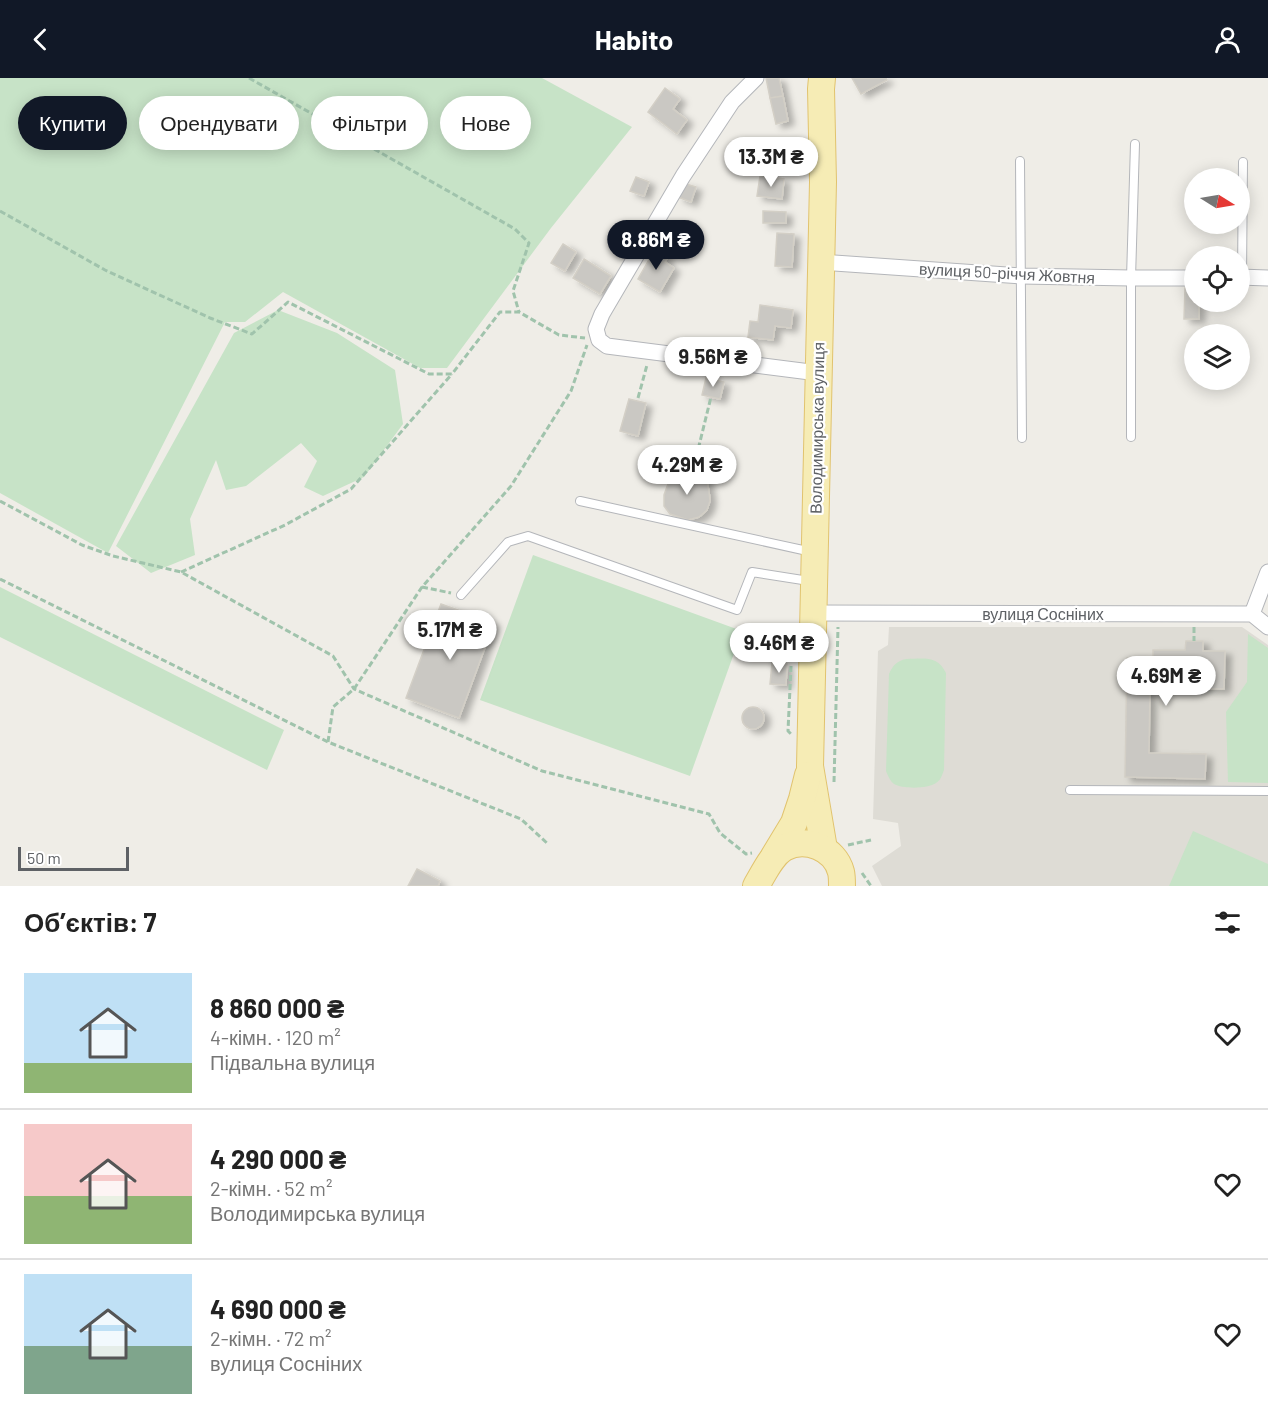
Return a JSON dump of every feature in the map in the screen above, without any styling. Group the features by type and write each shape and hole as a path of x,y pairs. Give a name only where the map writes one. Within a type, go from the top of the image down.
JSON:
{"main road":[{"name":"Володимирська вулиця","path":"821,84 823,182 810,766 824,849"},
{"name":"Володимирська вулиця","path":"762,870 794,823 810,766"},
{"path":"762,870 783,849 792,844 814,844 832,856 841,872 851,879"}],"street":[{"path":"756,78 732,102 683,176 602,314 596,329 599,340 607,346 818,373"},
{"name":"вулиця 50-річчя Жовтня","path":"820,262 1021,276 1184,278"},
{"path":"1250,278 1268,279"},
{"path":"1268,572 1252,614 1268,627"},
{"name":"вулиця Сосніних","path":"813,613 1252,614"}],"lane":[{"path":"1131,437 1131,279 1135,144"},
{"path":"1020,161 1022,438"},
{"path":"1242,246 1243,162"},
{"path":"579,501 814,552"},
{"path":"461,596 508,542 528,536 737,610 752,572 814,582"},
{"path":"1070,790 1268,791"}],"path":[{"path":"249,78 515,229 529,243 513,291 519,312"},
{"path":"0,211 105,270 210,318 252,334 288,302 429,374 452,374"},
{"path":"181,572 285,525 351,489 452,374 500,312 519,312 559,335 589,339 571,392 512,486 422,587 354,689 333,706 328,742"},
{"path":"638,398 651,351"},
{"path":"694,466 711,397"},
{"path":"0,501 82,545 113,556 181,572 333,656 354,689 542,771 709,814 720,833 762,870"},
{"path":"0,579 328,742 521,819 548,844"},
{"path":"422,587 461,596"},
{"path":"834,790 839,613"},
{"path":"851,854 846,845 871,840"},
{"path":"851,879 871,886"}],"shaded area":[{"path":"889,627 1242,627 1268,645 1268,886 882,886 872,866 901,846 898,823 873,819 878,651 888,645"}],"green space":[{"path":"0,78 542,78 632,127 551,228 447,368 420,368 283,292 245,322 225,322 108,553 0,493"},
{"path":"278,310 337,333 395,370 403,424 364,477 323,496 304,487 317,461 301,443 246,486 226,490 216,460 190,519 195,555 151,573 116,546 234,333"},
{"path":"533,555 742,631 690,776 480,700"},
{"path":"0,587 284,730 267,770 0,637"},
{"path":"1248,634 1268,648 1268,783 1228,782 1226,712 1247,682"},
{"path":"906,659 929,659 938,663 946,673 944,770 938,782 915,788 894,784 886,771 889,674 896,664"},
{"path":"1193,831 1268,864 1268,886 1169,886"}],"building":[{"path":"766,78 779,78 783,96 770,98"},
{"path":"852,78 886,78 887,80 861,94"},
{"path":"665,88 680,99 673,109 687,120 677,134 648,112"},
{"path":"783,96 788,121 776,124 770,98"},
{"path":"770,141 797,141 796,153 770,152"},
{"path":"760,176 784,179 782,199 757,196"},
{"path":"636,177 649,182 644,196 630,191"},
{"path":"683,183 696,187 691,202 678,197"},
{"path":"763,211 786,212 786,223 763,223"},
{"path":"777,233 794,234 792,267 775,266"},
{"path":"563,244 576,252 565,271 551,263"},
{"path":"655,249 668,257 665,262 674,268 660,292 638,279"},
{"path":"584,259 611,276 600,294 573,278"},
{"path":"760,305 793,310 791,328 775,326 773,340 748,337 750,321 758,322"},
{"path":"1184,312 1199,312 1199,319 1184,319"},
{"path":"706,378 724,382 720,399 702,395"},
{"path":"629,399 646,403 638,436 620,431"},
{"path":"697,471 702,474 707,482 710,501 707,510 699,517 688,520 670,514 664,506 664,495 668,484 680,473"},
{"path":"441,604 494,623 459,718 406,698"},
{"path":"1186,641 1203,641 1203,651 1225,651 1224,689 1150,688 1149,753 1206,754 1205,779 1125,777 1127,658 1153,659 1153,650 1185,650"},
{"path":"772,663 787,664 786,685 770,684"},
{"path":"753,707 761,710 764,718 761,726 753,729 745,726 742,718 745,710"},
{"path":"417,869 440,881 438,886 408,886"}]}
